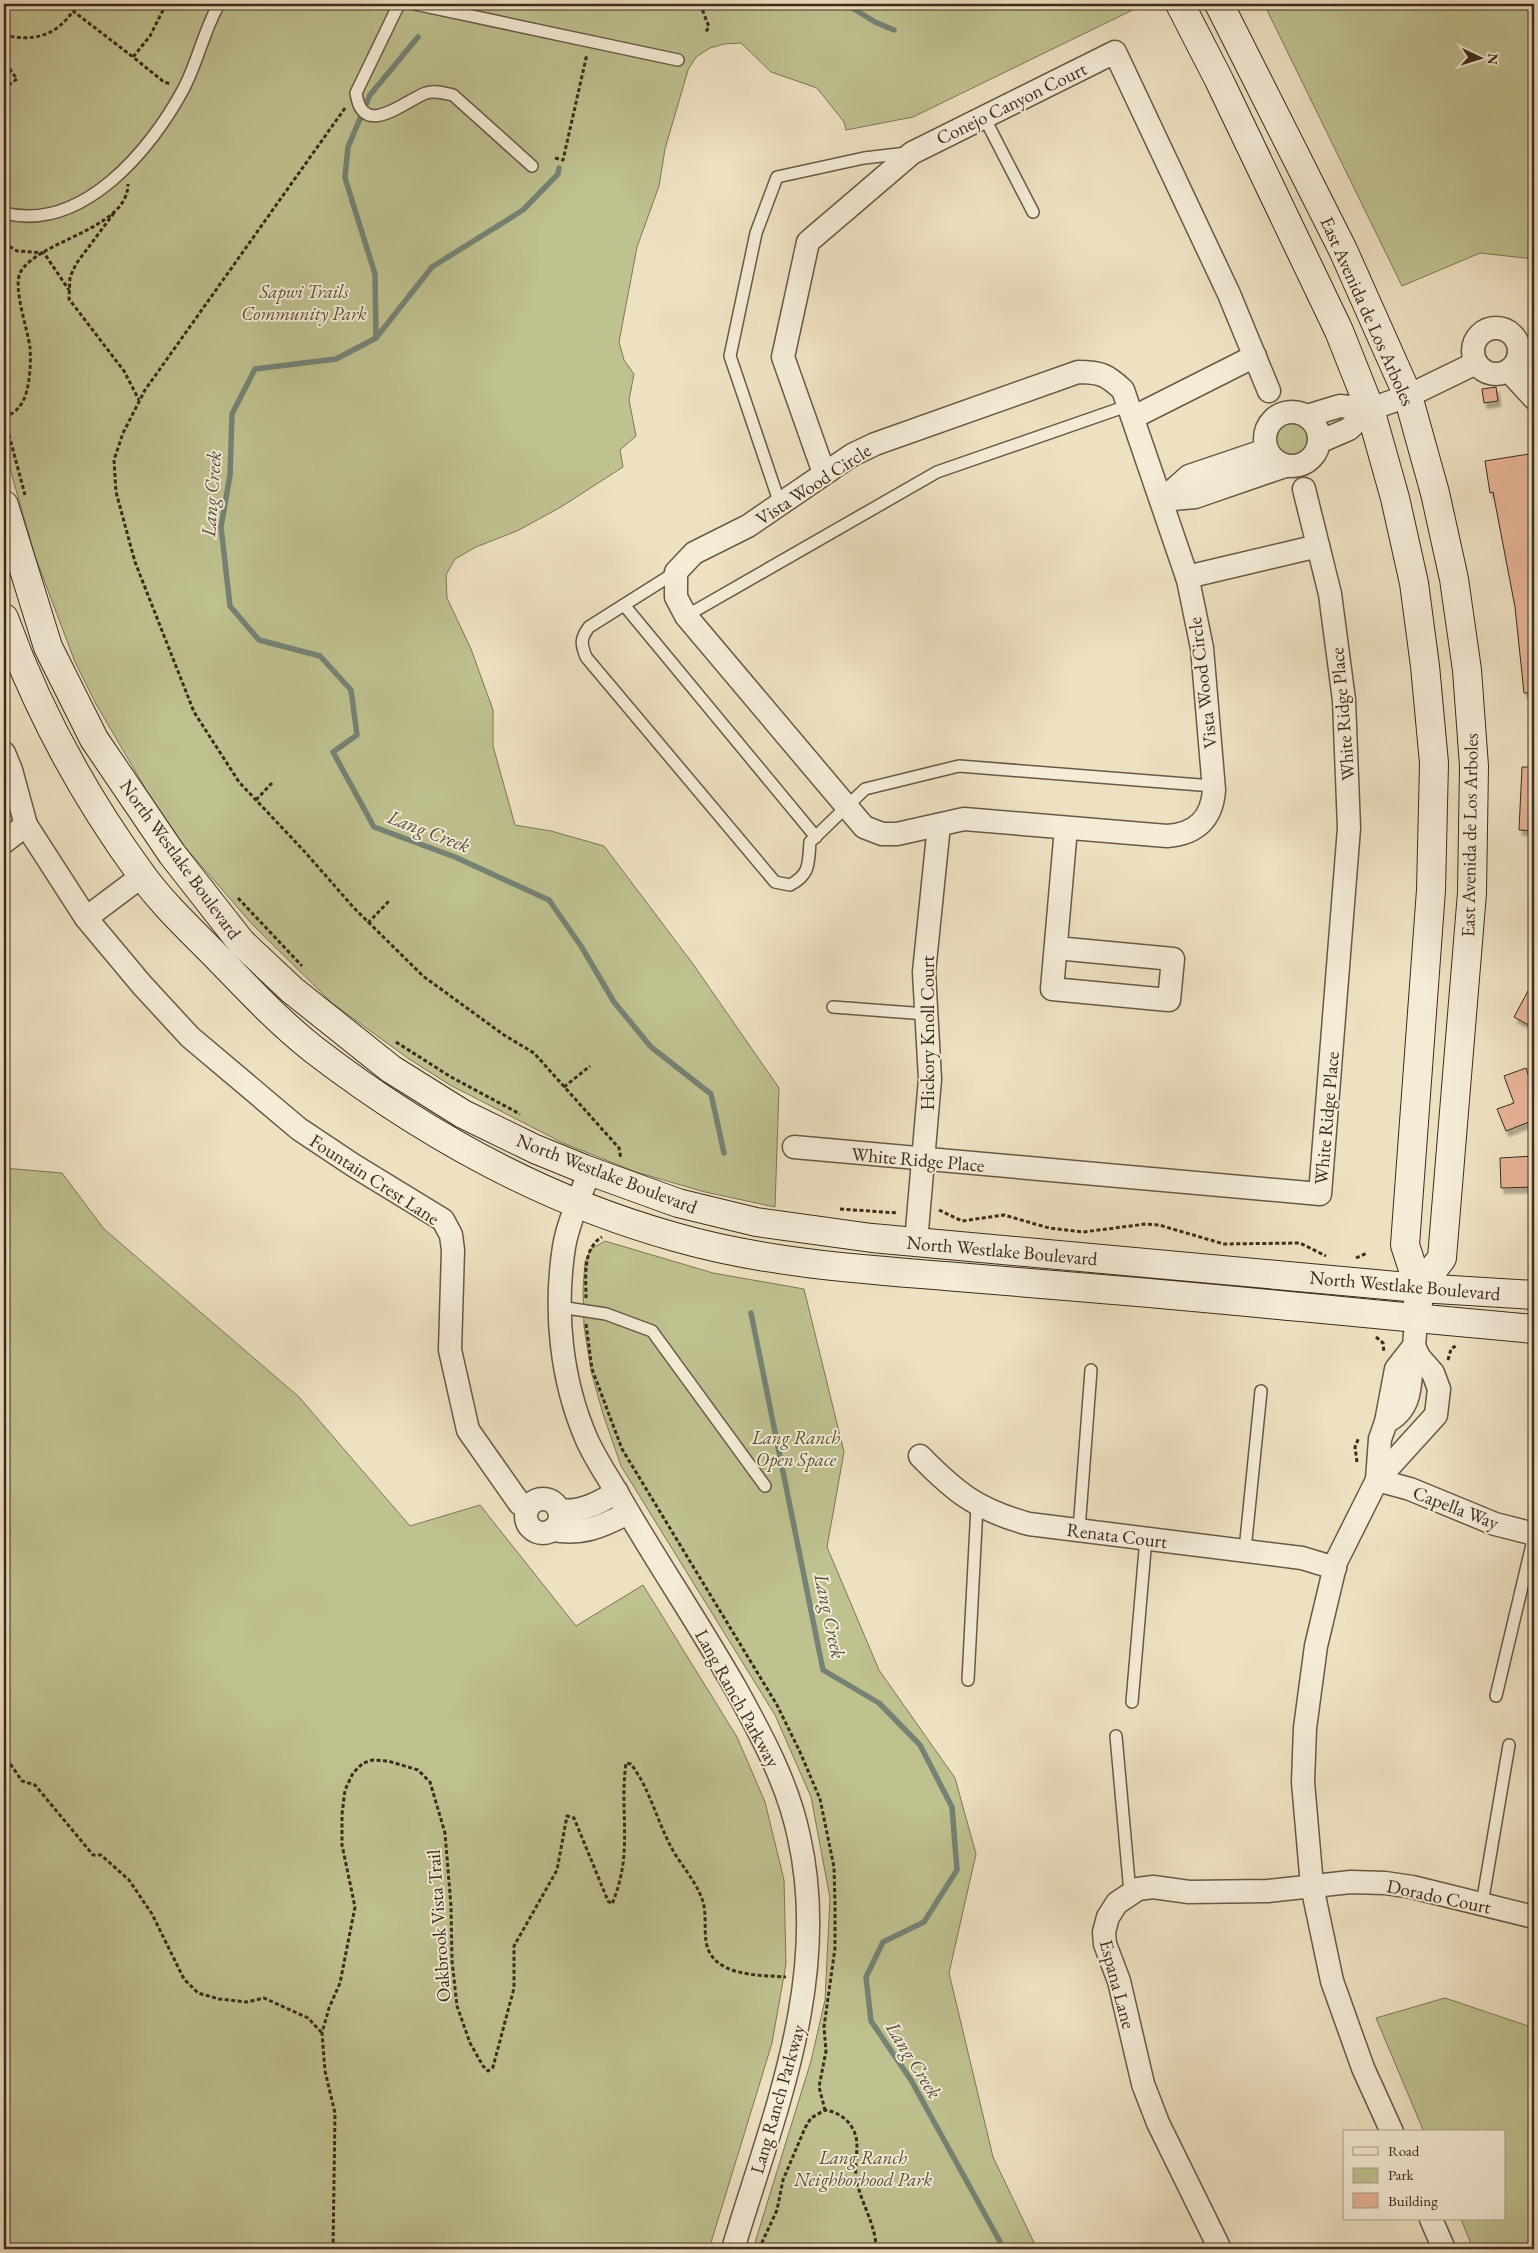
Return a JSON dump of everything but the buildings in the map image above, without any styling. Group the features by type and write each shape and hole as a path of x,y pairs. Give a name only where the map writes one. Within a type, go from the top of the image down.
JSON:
{"main road":[{"name":"East Avenida de Los Arboles","path":"1180,4 1339,330 1370,409 1414,583 1425,666 1434,763 1431,890 1405,1246 1419,1288 1416,1333"},
{"name":"East Avenida de Los Arboles","path":"1219,4 1343,250 1408,396 1435,493 1454,579 1467,670 1474,766 1472,894 1442,1258 1419,1288"},
{"name":"North Westlake Boulevard","path":"15,502 48,647 94,738 172,854 241,942 292,990 391,1069 463,1114 535,1149 678,1203 756,1222 916,1242 1419,1288 1534,1295"},
{"name":"North Westlake Boulevard","path":"4,618 16,652 47,719 82,784 142,876 183,923 234,975 310,1046 432,1132 551,1195 678,1238 762,1256 847,1269 1190,1296 1416,1333 1534,1329"}],"street":[{"name":"Conejo Canyon Court","path":"824,473 782,358 808,242 912,152 1115,52 1229,294 1269,391"},
{"path":"1520,352 1509,372 1502,374 1487,373 1476,363 1473,348 1480,334 1494,328 1509,332 1515,337 1520,352 1534,374"},
{"path":"1132,411 1255,356"},
{"path":"1285,466 1275,462 1266,450 1265,432 1274,418 1290,412 1307,416 1340,406 1370,409 1408,396 1476,363"},
{"name":"Vista Wood Circle","path":"1078,372 1095,372 1108,377 1123,390 1132,411 1187,576 1202,648 1213,786 1213,804 1207,817 1196,828 1182,835 1168,836 964,819 897,834 882,834 864,826 686,616 676,597 676,572 694,553 748,526 824,473 852,455 875,444 1078,372"},
{"path":"1509,372 1534,398"},
{"path":"1319,442 1350,429 1370,409"},
{"path":"1162,500 1195,497 1285,466 1298,466 1306,463 1317,450 1319,442 1316,427 1307,416"},
{"path":"1162,500 1189,476 1266,450"},
{"name":"White Ridge Place","path":"794,1148 1320,1194 1349,828 1344,700 1330,594 1304,489"},
{"path":"1187,576 1318,546"},
{"name":"Fountain Crest Lane","path":"4,753 11,770 26,825 86,918 142,985 190,1037 299,1128 353,1166 443,1220 451,1234 453,1250 450,1350 468,1430 520,1504 527,1508 526,1519 531,1529 541,1533 555,1520 599,1502 617,1492"},
{"path":"4,842 26,825"},
{"name":"Hickory Knoll Court","path":"916,1242 930,1078 924,972 939,825"},
{"path":"1056,948 1173,959 1169,1000 1052,989 1066,828"},
{"path":"86,918 142,876"},
{"name":"Lang Ranch Parkway","path":"590,1170 564,1245 560,1308 561,1340 577,1411 588,1441 628,1512 726,1672 756,1726 790,1800 800,1840 809,1921 807,1978 795,2045 733,2249"},
{"path":"1377,1480 1380,1439 1386,1422 1396,1369 1416,1333"},
{"path":"1391,2130 1363,2068 1332,1981 1312,1886 1303,1782 1305,1728 1316,1646 1334,1568 1377,1480 1436,1415 1439,1389 1433,1373 1419,1357 1416,1333"},
{"path":"1386,1422 1403,1430 1419,1432"},
{"name":"Renata Court","path":"920,1456 948,1485 977,1506 1005,1518 1029,1524 1302,1558 1334,1568"},
{"name":"Capella Way","path":"1377,1480 1410,1488 1496,1524 1534,1535"},
{"name":"Fountain Crest Lane","path":"555,1520 581,1533 609,1523 628,1512"},
{"name":"Dorado Court","path":"1312,1886 1351,1882 1385,1883 1412,1887 1534,1917"},
{"path":"1130,1893 1152,1887 1189,1892 1268,1891 1312,1886"},
{"name":"Espana Lane","path":"1130,1893 1117,1903 1108,1917 1104,1932 1105,1944 1119,1981 1143,2084 1158,2123 1220,2249"},
{"path":"1430,2220 1444,2249"}],"lane":[{"path":"4,212 21,217 56,212 95,194 129,166 167,118 184,87 211,17 219,4"},
{"path":"399,4 356,93 358,104 362,110 378,116 386,114 426,93 439,92 453,95 532,166"},
{"path":"415,4 678,60"},
{"path":"984,117 1033,212"},
{"path":"780,504 730,356 759,224 777,177 864,158 912,152"},
{"path":"686,616 937,472 1132,411"},
{"path":"676,572 589,627 583,635 581,644 586,658 775,882 790,885 803,879 807,870 810,842 865,789 960,766 1213,786"},
{"path":"624,605 816,837"},
{"path":"833,1008 926,1014"},
{"path":"560,1308 606,1314 652,1331 764,1486"},
{"path":"1079,1530 1091,1370"},
{"path":"1245,1550 1261,1391"},
{"path":"968,1680 977,1506"},
{"path":"1496,1696 1534,1535"},
{"path":"1132,1702 1146,1538"},
{"path":"1116,1736 1130,1893"},
{"path":"1482,1904 1509,1745"}],"path":[{"path":"4,35 23,38 40,36 59,28 73,11 76,4"},
{"path":"133,58 150,36 166,4"},
{"path":"700,4 709,26 705,33"},
{"path":"73,11 164,82 184,87"},
{"path":"555,158 563,160 588,48"},
{"path":"4,71 9,68 17,79 10,84 4,84"},
{"path":"356,93 139,401 123,433 114,460 116,492 135,562 194,712 239,782 368,922 423,976 504,1035 534,1053 619,1148 622,1160"},
{"path":"129,166 128,191 101,233 76,264 70,276 69,299 124,371 139,401"},
{"path":"15,502 4,416 12,415 24,402 30,376 30,349 19,293 19,275 29,262 79,236 116,209"},
{"path":"4,244 17,251 44,253"},
{"path":"44,253 69,290"},
{"path":"256,800 272,783"},
{"path":"232,892 308,971"},
{"path":"368,922 389,901"},
{"path":"394,1040 452,1077 528,1118"},
{"path":"564,1087 590,1066"},
{"path":"614,1158 630,1162"},
{"path":"833,1209 875,1210 892,1214 930,1209 945,1212 962,1221 1004,1214 1049,1228 1083,1232 1146,1224 1159,1225 1224,1244 1300,1243 1334,1258"},
{"path":"585,1311 588,1254 594,1242 606,1236"},
{"path":"1351,1259 1362,1257 1367,1253"},
{"path":"1370,1335 1383,1344 1384,1357"},
{"path":"1361,1432 1355,1447 1358,1469 1377,1480"},
{"name":"Oakbrook Vista Trail","path":"333,2249 335,2113 325,2072 322,2033 329,2008 340,1983 355,1907 342,1845 342,1814 345,1790 353,1773 363,1763 373,1760 388,1761 418,1770 430,1782 445,1833 451,1906 452,1961 457,2006 470,2043 488,2071 493,2066 514,1988 514,1946 557,1870 567,1816 574,1818 608,1901 612,1904 622,1881 625,1850 626,1763 631,1764 639,1774 669,1844 703,1900 706,1944 715,1960 729,1970 749,1975 807,1978"},
{"path":"4,1762 12,1765 22,1781 35,1785 93,1855 101,1855 129,1880 152,1914 184,1979 198,1993 219,1999 248,2002 264,1998 308,2018 322,2033"},
{"path":"759,2249 777,2210 783,2180 805,2128 811,2118 825,2110 844,2118 856,2137 856,2175 861,2199 874,2226 876,2249"}],"green space":[{"name":"Sapwi Trails Community Park","path":"4,4 1145,4 913,117 846,130 844,122 817,88 771,72 741,43 724,44 710,48 696,57 688,70 665,149 659,186 637,247 619,342 624,360 634,374 629,400 636,436 620,450 623,467 561,507 517,531 476,547 455,559 446,575 447,598 471,649 493,710 493,746 515,825 551,831 604,846 693,964 779,1088 775,1207 705,1192 636,1172 563,1143 450,1085 409,1059 332,1003 252,924 178,839 148,793 96,704 75,662 35,556 4,448"},
{"path":"1264,4 1534,4 1534,259 1480,253 1402,286"},
{"path":"1291,422 1303,427 1308,439 1303,451 1291,456 1279,451 1274,439 1279,427"},
{"path":"4,1168 62,1173 104,1229 299,1397 410,1526 480,1505 576,1626 643,1585 737,1737 765,1802 784,1880 786,1964 772,2043 709,2249 4,2249"},
{"name":"Lang Ranch Neighborhood Park","path":"605,1241 713,1273 804,1289 844,1452 827,1547 879,1670 955,1778 976,1854 949,1973 993,2157 1037,2249 753,2249 811,2061 825,2000 830,1898 811,1797 775,1715 621,1466 603,1414 591,1371 584,1326 583,1289 585,1262 591,1249"},
{"path":"1445,1998 1534,2028 1534,2249 1473,2249 1461,2220 1506,2220 1506,2130 1423,2130 1376,2018"}],"waterway":[{"path":"846,4 875,22 894,30"},
{"path":"376,338 375,274 345,178 348,147 370,95 418,37"},
{"name":"Lang Creek","path":"559,168 558,174 523,210 432,267 376,338 336,359 255,369 232,414 230,475 221,527 230,606 259,640 320,656 351,690 357,735 333,752 374,827 455,857 549,900 581,946 614,1002 651,1047 711,1094 724,1153"},
{"name":"Lang Creek","path":"751,1313 823,1670 879,1703 920,1745 952,1807 957,1870 924,1922 883,1942 866,1977 871,2021 911,2080 1004,2249"}],"park label":[{"name":"Lang Ranch Open Space","path":"796,1448"}]}
